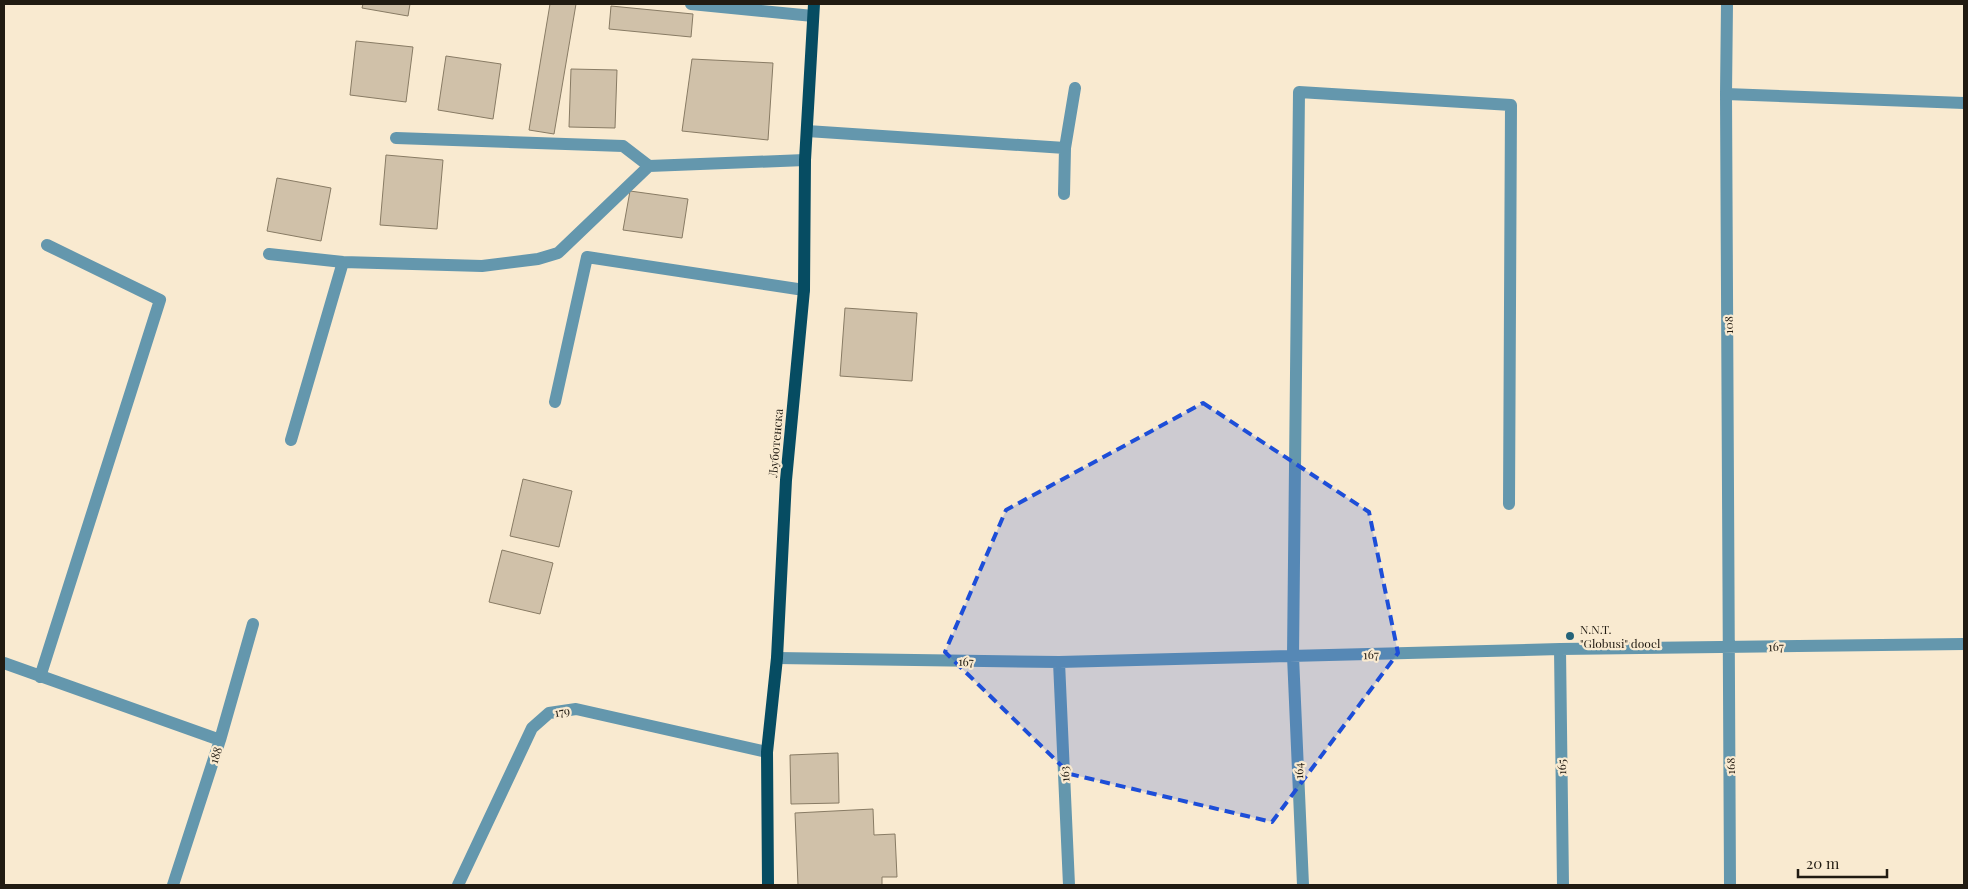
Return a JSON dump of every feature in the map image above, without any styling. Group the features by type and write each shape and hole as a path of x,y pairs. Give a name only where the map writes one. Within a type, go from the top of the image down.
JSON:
{"main road":[{"name":"Љуботенска","path":"768,885 767,752 777,658 786,480 804,290 805,160 813,10"}],"street":[{"path":"691,4 813,10"},
{"name":"108","path":"1727,4 1730,646"},
{"path":"1064,194 1065,148 1075,88"},
{"name":"164","path":"1303,885 1293,656 1299,92 1511,105 1509,504"},
{"path":"1726,94 1964,103"},
{"path":"807,131 1065,148"},
{"path":"396,138 623,146 649,166 805,160"},
{"path":"269,254 343,262 482,266 538,259 558,253 649,166"},
{"path":"40,678 160,300 47,245"},
{"path":"555,402 587,257 804,290"},
{"path":"292,440 343,262"},
{"name":"188","path":"173,885 220,740 253,624"},
{"name":"167","path":"777,658 1059,662 1560,649 1964,644"},
{"name":"168","path":"1730,646 1730,885"},
{"name":"165","path":"1560,649 1563,885"},
{"name":"163","path":"1059,662 1069,885"},
{"path":"4,663 40,678 220,740"},
{"name":"179","path":"458,885 532,728 549,713 576,709 767,752"}],"highlighted area":[{"path":"1203,403 1369,512 1398,653 1272,822 1070,774 945,652 1006,510"}],"building":[{"path":"363,4 410,4 408,16 362,8"},
{"path":"550,4 576,4 554,134 529,130"},
{"path":"611,6 693,14 691,37 609,29"},
{"path":"356,41 413,47 406,102 350,95"},
{"path":"446,56 501,64 493,119 438,110"},
{"path":"692,59 773,63 768,140 682,131"},
{"path":"571,69 617,70 615,128 569,127"},
{"path":"386,155 443,160 437,229 380,225"},
{"path":"277,178 331,188 321,241 267,231"},
{"path":"630,191 688,199 682,238 623,230"},
{"path":"845,308 917,313 912,381 840,376"},
{"path":"523,479 572,491 559,547 510,536"},
{"path":"502,550 553,563 540,614 489,602"},
{"path":"838,753 839,803 791,804 790,755"},
{"path":"873,809 874,835 895,834 897,877 882,877 882,885 798,885 795,813"}],"place":[{"name":"N.N.T. \"Globusi\" dooel","path":"1570,636"}]}
